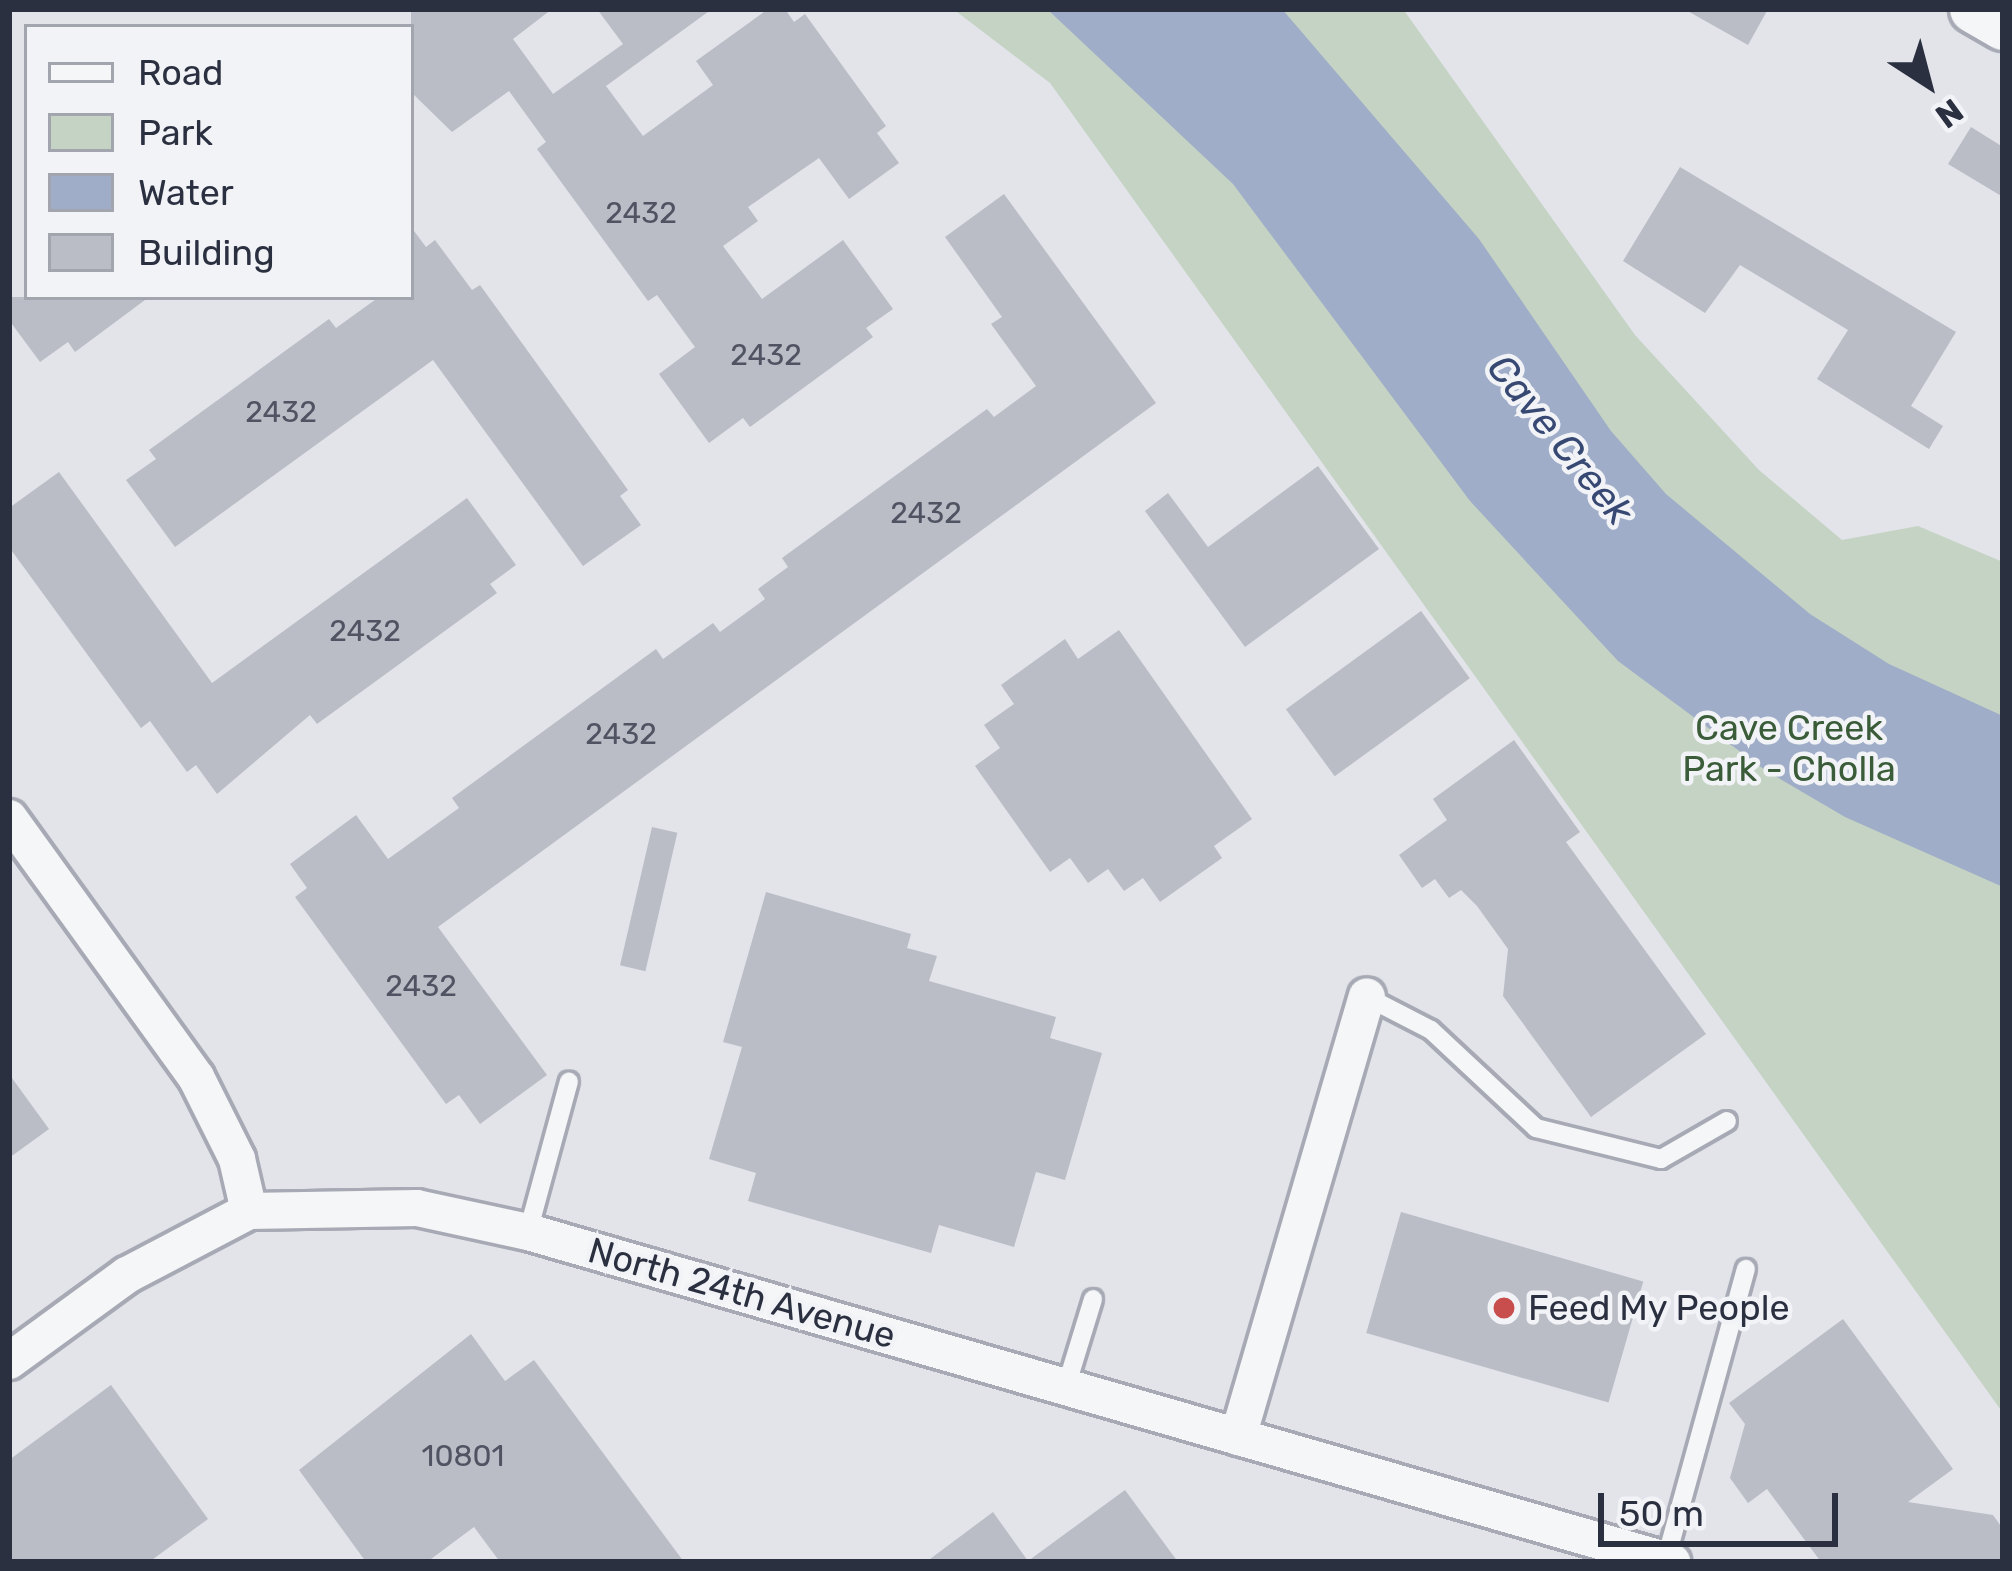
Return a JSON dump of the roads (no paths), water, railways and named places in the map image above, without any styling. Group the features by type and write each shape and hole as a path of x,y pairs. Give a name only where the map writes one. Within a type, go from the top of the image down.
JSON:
{"street":[{"path":"1974,9 2003,26"},
{"path":"9,818 196,1077 237,1160 249,1211 127,1275 9,1361"},
{"path":"1238,1437 1367,997"},
{"name":"North 24th Avenue","path":"249,1211 416,1208 528,1232 1670,1560"}],"lane":[{"path":"1367,997 1431,1030 1536,1128 1660,1160 1727,1120"},
{"path":"528,1232 569,1081"},
{"path":"1670,1560 1746,1269"},
{"path":"1066,1387 1093,1299"}],"water":[{"name":"Cave Creek","path":"1047,9 1282,9 1479,239 1611,431 1666,494 1810,614 1889,664 2003,716 2003,887 1845,817 1765,770 1618,661 1470,501 1233,184"}],"place":[{"name":"Feed My People","path":"1504,1308"}],"park label":[{"name":"Cave Creek Park - Cholla","path":"1789,748"}]}
